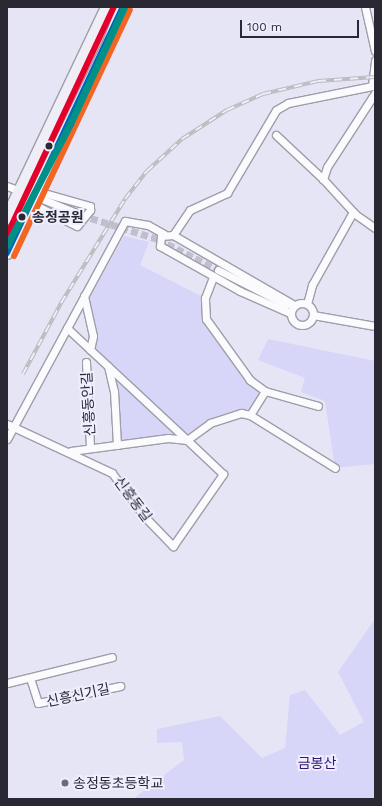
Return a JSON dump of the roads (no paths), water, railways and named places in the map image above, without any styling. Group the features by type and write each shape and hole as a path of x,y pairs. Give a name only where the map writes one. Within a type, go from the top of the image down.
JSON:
{"main road":[{"path":"7,218 107,7"},
{"path":"7,252 106,50 123,7"}],"street":[{"path":"365,7 375,51"},
{"path":"173,235 190,210 227,193 276,110 288,103 374,87 375,60"},
{"path":"323,179 327,167 375,93"},
{"path":"276,135 323,179 353,212 375,228"},
{"path":"7,186 20,191"},
{"path":"34,197 90,206 90,210 77,226 34,197"},
{"path":"34,197 81,215"},
{"path":"313,315 307,304 312,285 353,212"},
{"path":"7,439 10,425 67,328 125,221 148,225 164,234 173,235 292,309"},
{"path":"164,234 158,244 160,246 213,277 292,309 307,304"},
{"path":"218,270 292,309"},
{"path":"213,277 205,298 206,319 250,380 265,391 318,406"},
{"path":"84,296 94,336 90,350"},
{"path":"292,309 292,320 302,325 309,322 313,315"},
{"path":"313,315 375,326"},
{"path":"67,328 187,440 210,423 241,413 250,415 335,468"},
{"name":"신흥동안길","path":"86,362 90,446"},
{"name":"신흥동안길","path":"108,366 114,391 117,444"},
{"path":"250,415 265,391"},
{"name":"신흥동길","path":"10,425 71,451 117,477 144,516 173,546 223,474 187,440"},
{"name":"신흥동안길","path":"71,451 90,446 168,438 187,440"},
{"name":"신흥신기길","path":"7,683 112,657"},
{"name":"신흥신기길","path":"30,678 38,703 120,686"}],"tunnel":[{"path":"81,215 158,239 218,270"}],"railway":[{"path":"23,374 61,303 125,199 147,171 182,139 227,110 263,94 318,81 375,77"}],"place":[{"name":"송정공원","path":"22,217"},
{"name":"송정동초등학교","path":"65,783"}],"park label":[{"name":"금봉산","path":"317,763"}]}
